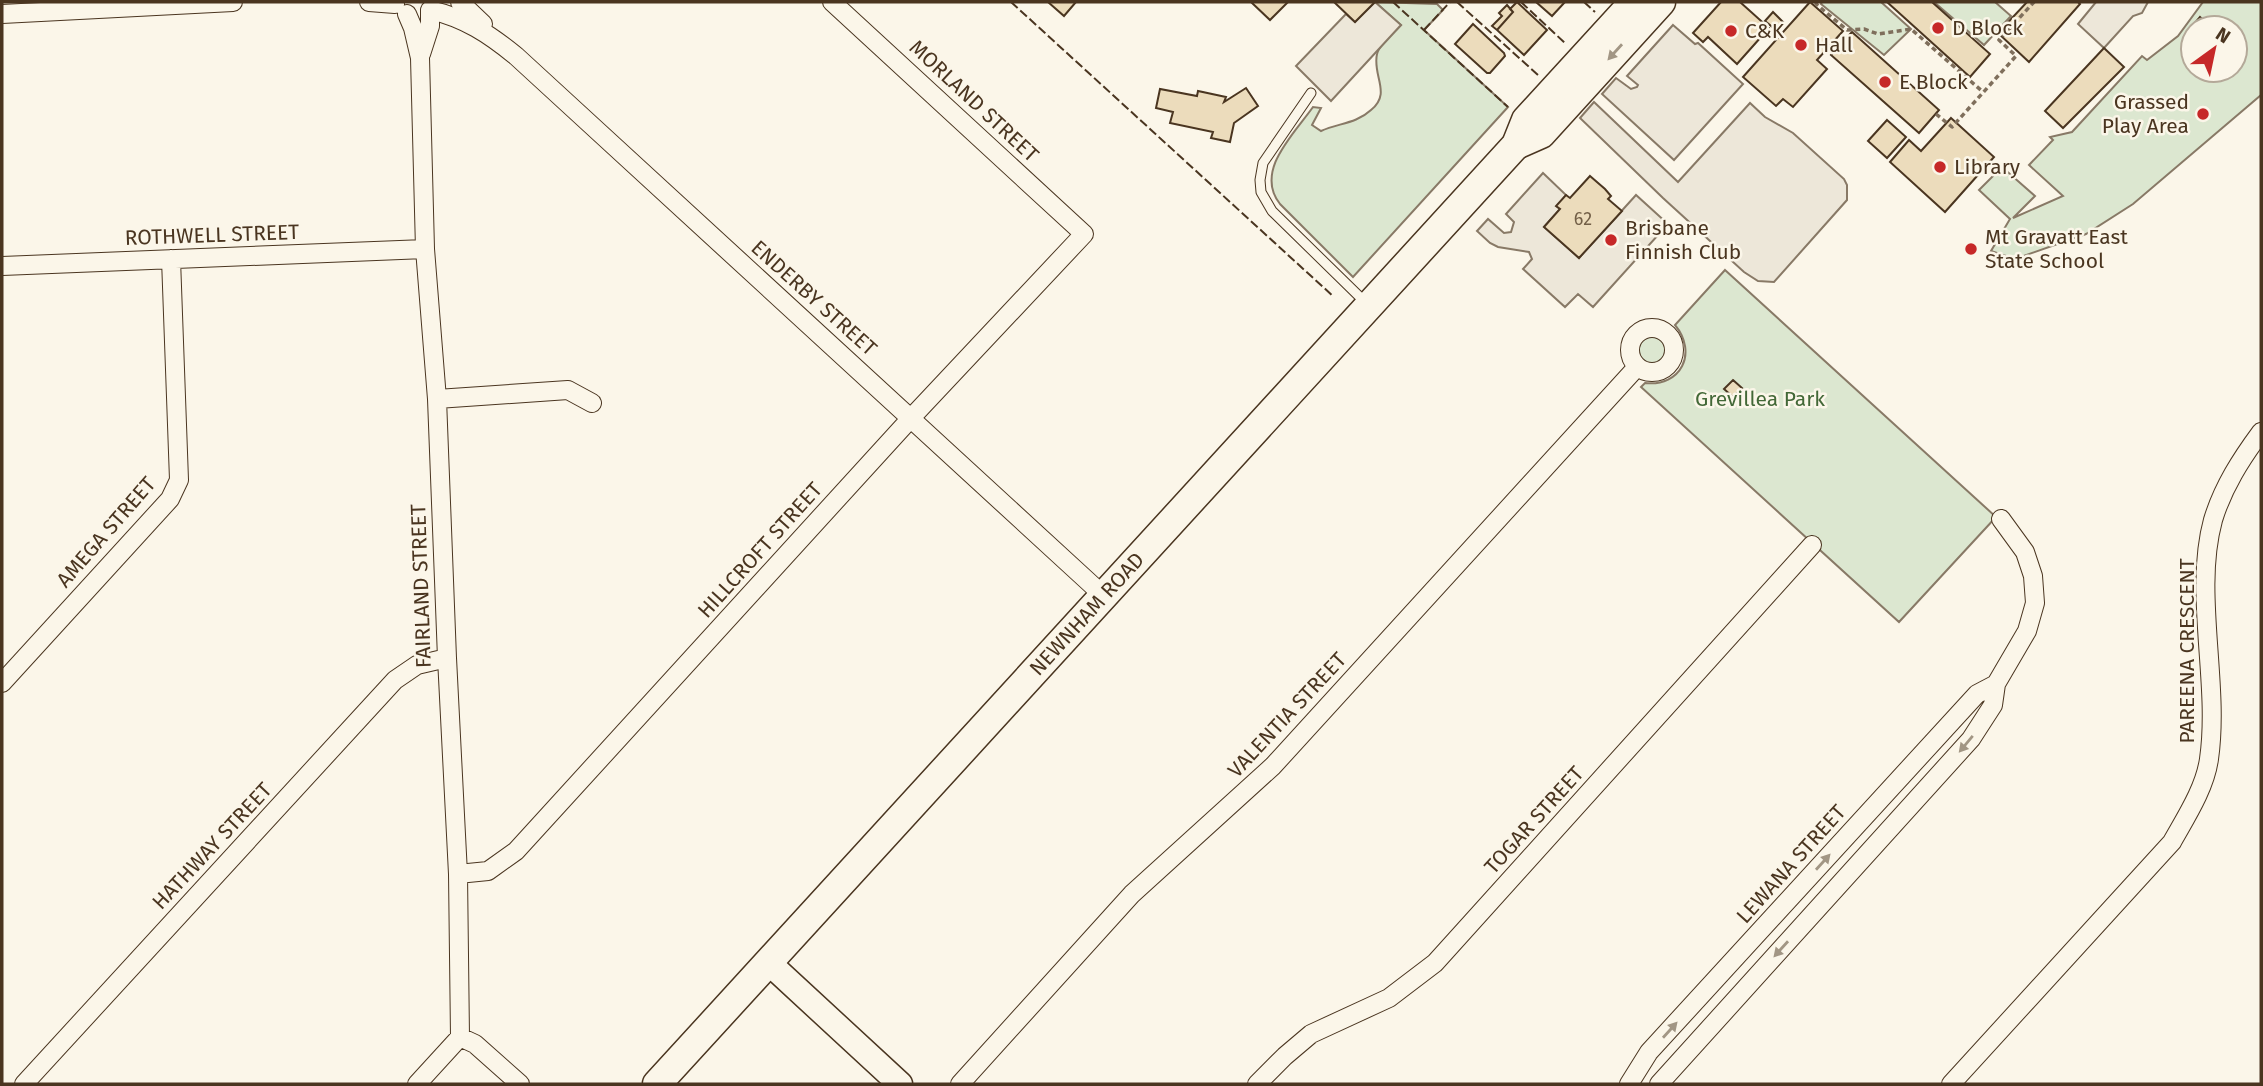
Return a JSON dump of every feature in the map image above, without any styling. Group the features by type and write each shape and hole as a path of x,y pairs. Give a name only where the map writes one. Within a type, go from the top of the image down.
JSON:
{"main road":[{"name":"NEWNHAM ROAD","path":"657,1084 1516,145 1526,120 1634,2"},
{"name":"NEWNHAM ROAD","path":"1516,145 1541,134 1661,2"}],"street":[{"path":"2,14 233,2"},
{"path":"369,2 399,7 415,16 432,8"},
{"name":"ENDERBY STREET","path":"460,2 491,35 1104,596"},
{"name":"MORLAND STREET","path":"832,2 1084,234"},
{"name":"FAIRLAND STREET","path":"399,7 420,58"},
{"name":"FAIRLAND STREET","path":"432,8 430,26 420,58 425,249 437,399 458,874 460,1037"},
{"name":"ENDERBY STREET","path":"432,8 491,35"},
{"name":"HILLCROFT STREET","path":"458,874 488,871 516,851 911,418 1084,234"},
{"name":"ROTHWELL STREET","path":"2,266 425,249"},
{"name":"AMEGA STREET","path":"2,683 170,499 178,480 171,259"},
{"name":"VALENTIA STREET","path":"960,1084 1132,894 1273,766 1637,367"},
{"path":"437,399 568,390 592,403"},
{"name":"PAREENA CRESCENT","path":"1951,1084 2172,842 2193,805 2209,762 2212,712 2206,572 2213,521 2233,471 2261,432"},
{"name":"LEWANA STREET","path":"1659,1084 1971,739 1993,705 1996,684 2027,631 2035,603 2033,576 2025,552 2001,519"},
{"name":"TOGAR STREET","path":"1257,1084 1311,1034 1389,998 1435,963 1812,545"},
{"name":"HATHWAY STREET","path":"24,1084 396,680 417,665 447,658"},
{"name":"LEWANA STREET","path":"1629,1084 1649,1052 1977,694 1996,684"},
{"path":"769,963 900,1084"},
{"path":"417,1084 460,1037 475,1044 520,1084"}],"lane":[{"path":"1311,93 1263,163 1259,180 1261,192 1272,211 1369,306"}],"path":[{"path":"1817,2 1816,4 1847,30 1864,29 1878,34 1911,29 1983,92"},
{"path":"1936,114 1952,127 2016,56 1999,40 2034,2"}],"green space":[{"path":"1375,2 1437,4 1443,10 1424,30 1508,107 1353,277 1280,204 1273,191 1272,179 1280,153 1313,107 1321,108 1312,125 1321,131 1359,118 1377,104 1381,91 1376,62 1378,50 1401,25"},
{"path":"1881,2 1911,29 1884,55 1821,4"},
{"path":"1934,2 1995,2 2011,16 1984,45"},
{"name":"Grassed Play Area","path":"2203,2 2261,2 2261,95 2133,204 2086,234 2015,259 1991,251 2010,219 1979,190 2002,167 2035,196 2013,218 2063,196 2029,165 2053,140 2050,137 2072,132 2142,56 2147,60 2179,35 2179,84 2249,84 2249,14 2194,14"},
{"name":"Grevillea Park","path":"1725,270 1996,517 1899,622 1641,387 1645,383 1668,380 1682,366 1685,346 1675,325"},
{"path":"1652,336 1662,340 1666,350 1662,360 1652,364 1642,360 1638,350 1642,340"}],"shaded area":[{"path":"1375,2 1401,25 1331,101 1296,66 1346,14 1355,22"},
{"path":"2096,2 2148,2 2142,13 2133,16 2104,48 2078,24"},
{"path":"1673,25 1695,44 1698,43 1743,84 1674,160 1602,94 1616,78 1631,89 1637,87 1627,76"},
{"path":"1594,102 1678,182 1750,103 1765,117 1793,133 1844,179 1847,185 1847,200 1774,282 1758,281 1744,272 1663,198 1580,118"},
{"path":"1543,173 1566,195 1557,206 1560,209 1544,227 1579,258 1636,195 1668,224 1593,307 1578,294 1565,307 1523,269 1532,259 1529,252 1498,247 1477,231 1488,219 1504,233 1511,232 1514,222 1506,214"}],"building":[{"path":"1048,2 1076,2 1064,16"},
{"path":"1251,2 1288,2 1270,20"},
{"path":"1334,2 1375,2 1355,22"},
{"path":"1517,2 1547,30 1524,55 1497,30 1513,12 1510,9"},
{"path":"1536,2 1565,2 1552,16"},
{"name":"C&K","path":"1721,2 1740,2 1769,28 1737,64 1708,37 1703,42 1693,33"},
{"name":"Hall","path":"1810,2 1843,31 1817,60 1827,69 1793,107 1783,99 1776,106 1743,77"},
{"name":"D Block","path":"1887,2 1932,2 1990,54 1970,77"},
{"path":"2027,2 2080,4 2029,62 1998,33"},
{"path":"1507,5 1513,12 1497,30 1492,26 1502,16 1499,13"},
{"path":"1773,12 1783,22 1776,30 1765,21"},
{"path":"1473,24 1504,53 1505,56 1490,73 1455,44"},
{"name":"E Block","path":"1852,32 1939,110 1919,133 1831,55"},
{"path":"2104,48 2124,67 2063,128 2045,111"},
{"path":"1246,88 1258,106 1234,123 1230,142 1211,138 1213,132 1170,123 1173,112 1156,108 1160,89 1197,96 1198,91 1226,97 1224,102"},
{"name":"Library","path":"1951,118 1994,157 1945,212 1890,162 1909,140 1921,151"},
{"path":"1887,120 1906,137 1887,158 1868,141"},
{"path":"1590,176 1605,189 1611,196 1608,199 1622,211 1579,258 1544,227 1560,209 1556,206 1566,195 1570,198"},
{"path":"1733,380 1742,388 1733,397 1724,389"}],"fence":[{"path":"1011,2 1334,297"},
{"path":"1393,2 1508,107"},
{"path":"1424,30 1450,2"},
{"path":"1457,2 1538,75"},
{"path":"1521,2 1566,44"},
{"path":"1584,2 1595,12"}],"place":[{"name":"D Block","path":"1938,28"},
{"name":"C&K","path":"1731,31"},
{"name":"Hall","path":"1801,45"},
{"name":"E Block","path":"1885,82"},
{"name":"Grassed Play Area","path":"2203,114"},
{"name":"Library","path":"1940,167"},
{"name":"Brisbane Finnish Club","path":"1611,240"},
{"name":"Mt Gravatt East State School","path":"1971,249"}]}
